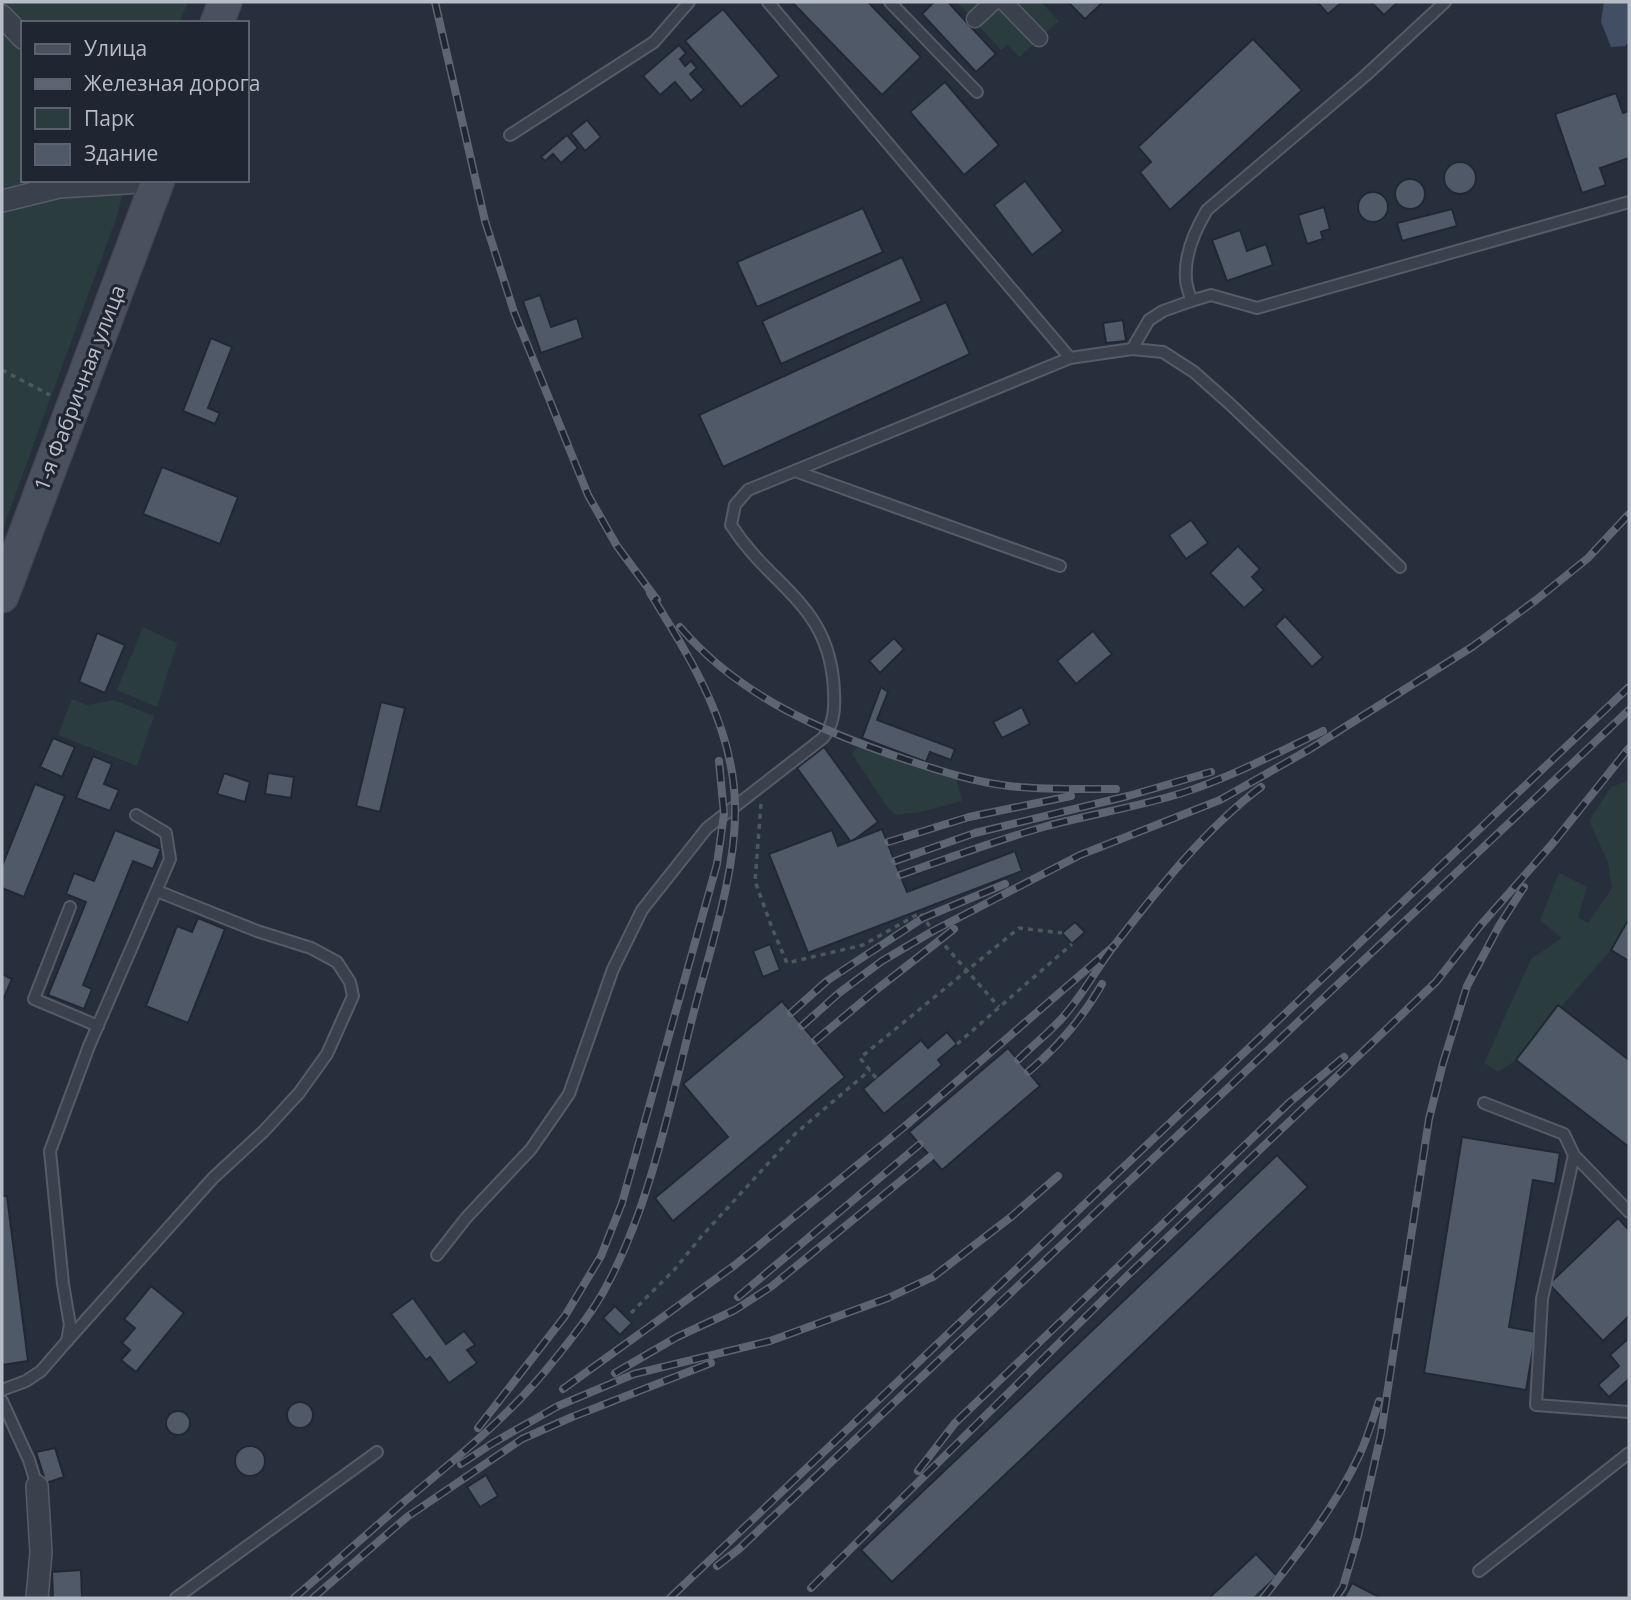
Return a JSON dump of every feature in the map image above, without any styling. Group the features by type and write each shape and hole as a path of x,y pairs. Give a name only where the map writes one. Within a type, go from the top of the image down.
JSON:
{"main road":[{"path":"218,21 225,2"},
{"name":"1-я Фабричная улица","path":"2,596 158,182"}],"street":[{"path":"975,19 993,2"},
{"path":"1004,2 1039,38"},
{"path":"2,16 21,36"},
{"path":"2,201 59,187 142,182"},
{"path":"37,1486 41,1552 37,1598"}],"lane":[{"path":"510,135 654,42 689,2"},
{"path":"768,2 1070,358"},
{"path":"890,2 977,92"},
{"path":"1191,301 1185,279 1188,258 1194,232 1207,210 1355,85 1445,2"},
{"path":"1132,349 1149,320 1163,311 1211,295 1257,308 1629,202"},
{"path":"437,1255 466,1218 531,1149 569,1094 613,970 642,910 707,828 829,731 834,716 832,666 819,627 801,603 744,545 731,524 735,505 748,490 1070,358 1132,349 1163,352 1194,372 1400,567"},
{"path":"795,471 1059,566"},
{"path":"66,1341 70,1325 63,1284 50,1151 98,1026 170,859 166,833 136,814"},
{"path":"2,1390 26,1381 41,1371 213,1178 264,1131 299,1093 327,1054 353,996 350,982 337,962 311,948 257,931 157,891"},
{"path":"70,907 34,999 98,1026"},
{"path":"1484,1102 1564,1134 1574,1155 1629,1212"},
{"path":"1574,1155 1542,1299 1536,1405 1629,1412"},
{"path":"2,1401 29,1460 37,1486"},
{"path":"176,1598 377,1452"},
{"path":"1479,1572 1629,1453"}],"path":[{"path":"2,370 50,395"},
{"path":"762,786 755,881 787,963 863,945 920,913 939,939 999,1007"},
{"path":"876,1078 860,1058 966,969 1019,928 1062,933"},
{"path":"957,1044 1072,944"},
{"path":"631,1313 675,1269 795,1134 870,1070"}],"green space":[{"path":"2,2 188,2 180,21 21,21 21,182 126,182 117,216 2,531"},
{"path":"957,2 1041,2 1059,21 1019,57 1008,45 1001,50"},
{"path":"143,627 177,643 157,707 117,690"},
{"path":"72,699 87,705 114,700 154,716 137,766 58,735"},
{"path":"858,747 956,778 962,801 921,812 896,815 888,808 852,754"},
{"path":"1629,780 1629,923 1627,922 1611,950 1561,1007 1558,1005 1516,1060 1498,1072 1484,1063 1531,959 1562,938 1540,920 1559,873 1587,887 1578,917 1588,923 1612,888 1608,862 1589,821 1611,787"}],"water":[{"path":"1604,2 1629,2 1629,42 1625,46 1611,47 1601,22"}],"building":[{"path":"792,2 868,2 921,57 882,95"},
{"path":"934,2 948,2 996,54 976,72 922,14"},
{"path":"1068,2 1103,2 1085,19"},
{"path":"1317,2 1342,2 1328,14"},
{"path":"1371,2 1398,2 1384,15"},
{"path":"723,9 779,76 741,107 685,41"},
{"path":"1253,39 1302,90 1170,210 1140,172 1151,162 1138,147"},
{"path":"679,45 686,53 680,59 685,66 691,61 697,68 690,74 704,90 691,101 675,82 660,95 643,76"},
{"path":"945,82 999,145 964,175 910,112"},
{"path":"1616,93 1623,113 1629,111 1629,158 1600,168 1606,185 1582,193 1555,114"},
{"path":"587,120 601,137 585,151 571,133"},
{"path":"567,135 578,148 561,163 553,154 545,161 541,157"},
{"path":"1460,162 1471,167 1476,178 1471,189 1460,194 1449,189 1444,178 1449,167"},
{"path":"1410,179 1421,183 1425,194 1421,205 1410,209 1399,205 1395,194 1399,183"},
{"path":"1025,181 1063,231 1032,255 994,205"},
{"path":"1373,192 1384,196 1388,207 1384,218 1373,222 1362,218 1358,207 1362,196"},
{"path":"1324,207 1330,229 1321,232 1323,239 1307,244 1298,215"},
{"path":"863,208 883,252 757,307 737,262"},
{"path":"1452,209 1457,226 1402,241 1397,223"},
{"path":"1240,230 1247,251 1266,244 1273,265 1227,281 1212,240"},
{"path":"902,257 922,301 781,364 762,321"},
{"path":"540,295 551,327 577,318 583,338 541,353 523,301"},
{"path":"946,302 970,354 723,467 699,415"},
{"path":"1123,320 1126,341 1106,343 1103,323"},
{"path":"211,338 232,347 208,408 220,413 215,424 183,411"},
{"path":"162,467 238,497 220,544 143,514"},
{"path":"1191,520 1208,543 1186,559 1169,535"},
{"path":"1238,546 1260,569 1252,577 1264,590 1244,608 1210,573"},
{"path":"1285,616 1323,657 1312,667 1275,626"},
{"path":"1093,631 1112,654 1076,684 1057,661"},
{"path":"97,633 125,645 105,693 79,682"},
{"path":"894,638 904,649 880,673 869,661"},
{"path":"881,687 888,692 877,720 955,749 951,760 930,752 926,762 862,738"},
{"path":"381,702 405,708 380,812 356,806"},
{"path":"1022,707 1030,724 1002,738 993,722"},
{"path":"53,738 75,747 62,777 40,767"},
{"path":"824,747 878,822 851,842 797,768"},
{"path":"93,756 112,764 104,784 119,790 110,811 76,798"},
{"path":"224,773 250,782 245,802 217,794"},
{"path":"268,773 294,777 291,798 265,794"},
{"path":"35,784 65,796 24,897 2,888 2,866"},
{"path":"882,829 907,892 1015,851 1022,871 808,953 769,854 832,830 838,846"},
{"path":"115,830 161,849 153,869 133,861 83,985 92,989 84,1009 48,995 86,902 66,894 74,873 94,881"},
{"path":"198,918 225,929 188,1023 146,1006 177,926 192,932"},
{"path":"1075,922 1085,932 1072,944 1062,933"},
{"path":"1627,922 1629,923 1629,961 1611,950"},
{"path":"770,944 780,970 763,977 753,951"},
{"path":"2,974 12,979 2,1002"},
{"path":"782,1001 845,1077 673,1221 655,1198 728,1137 683,1084"},
{"path":"1558,1005 1629,1060 1629,1147 1516,1060"},
{"path":"947,1032 957,1044 938,1060 942,1065 884,1114 863,1089 921,1040 928,1048"},
{"path":"1008,1048 1040,1086 942,1170 909,1132"},
{"path":"1462,1137 1560,1153 1555,1184 1533,1180 1509,1327 1536,1332 1526,1390 1424,1373"},
{"path":"1277,1155 1308,1187 892,1582 861,1550"},
{"path":"2,1196 7,1196 28,1361 2,1365"},
{"path":"1618,1218 1629,1230 1629,1316 1603,1341 1549,1284"},
{"path":"151,1286 184,1313 136,1372 121,1360 130,1350 122,1343 135,1328 124,1319"},
{"path":"413,1298 446,1344 464,1331 475,1345 467,1350 477,1363 449,1383 430,1357 426,1360 391,1314"},
{"path":"615,1306 632,1323 620,1335 603,1318"},
{"path":"1629,1338 1629,1379 1609,1397 1598,1385 1619,1366 1610,1355"},
{"path":"300,1402 309,1406 313,1415 309,1424 300,1428 291,1424 287,1415 291,1406"},
{"path":"178,1411 187,1414 190,1423 187,1432 178,1435 169,1432 166,1423 169,1414"},
{"path":"250,1446 260,1451 265,1461 260,1471 250,1476 240,1471 235,1461 240,1451"},
{"path":"55,1448 64,1477 46,1483 36,1452"},
{"path":"486,1475 498,1496 480,1507 467,1487"},
{"path":"1256,1554 1277,1576 1254,1598 1209,1598"},
{"path":"81,1570 82,1598 53,1598 52,1572"},
{"path":"1352,1583 1381,1598 1344,1598"}],"railway":[{"path":"435,2 485,221 514,312 588,495 617,546 657,600"},
{"path":"802,1026 839,993 882,961 933,931 1080,855 1220,800 1310,749 1472,647 1536,600 1588,558 1629,514"},
{"path":"294,1598 484,1434 539,1379 576,1333 601,1296 636,1220 659,1147 717,928 735,828 732,775 718,719 694,667 650,593"},
{"path":"680,627 728,673 755,692 813,724 875,749 945,772 996,784 1049,789 1116,789"},
{"path":"670,1598 1629,687"},
{"path":"717,1566 739,1549 1629,710"},
{"path":"900,875 1047,826 1200,787 1323,731"},
{"path":"811,1588 1125,1278 1436,982 1629,748"},
{"path":"478,1428 565,1316 601,1256 622,1203 717,864 724,814 719,761"},
{"path":"895,861 975,833 1128,796 1211,772"},
{"path":"1018,1060 1064,1016 1117,942 1184,860 1221,821 1261,787"},
{"path":"888,842 969,817 1071,796"},
{"path":"791,1013 828,980 923,918 1005,884"},
{"path":"1336,1598 1343,1587 1358,1536 1381,1434 1429,1119 1443,1063 1467,986 1499,926 1524,887"},
{"path":"815,1041 954,929"},
{"path":"563,1389 735,1265 904,1127 1115,945"},
{"path":"1028,1072 1069,1031 1102,984"},
{"path":"918,1471 955,1423 1290,1102 1344,1057"},
{"path":"738,1297 920,1144"},
{"path":"615,1373 677,1337 735,1310 772,1286 930,1157"},
{"path":"461,1464 558,1406 634,1374 770,1341 888,1298 933,1277 1011,1217 1058,1176"},
{"path":"313,1598 407,1517 522,1439 711,1363"},
{"path":"1263,1598 1339,1494 1362,1449 1379,1401"}]}
